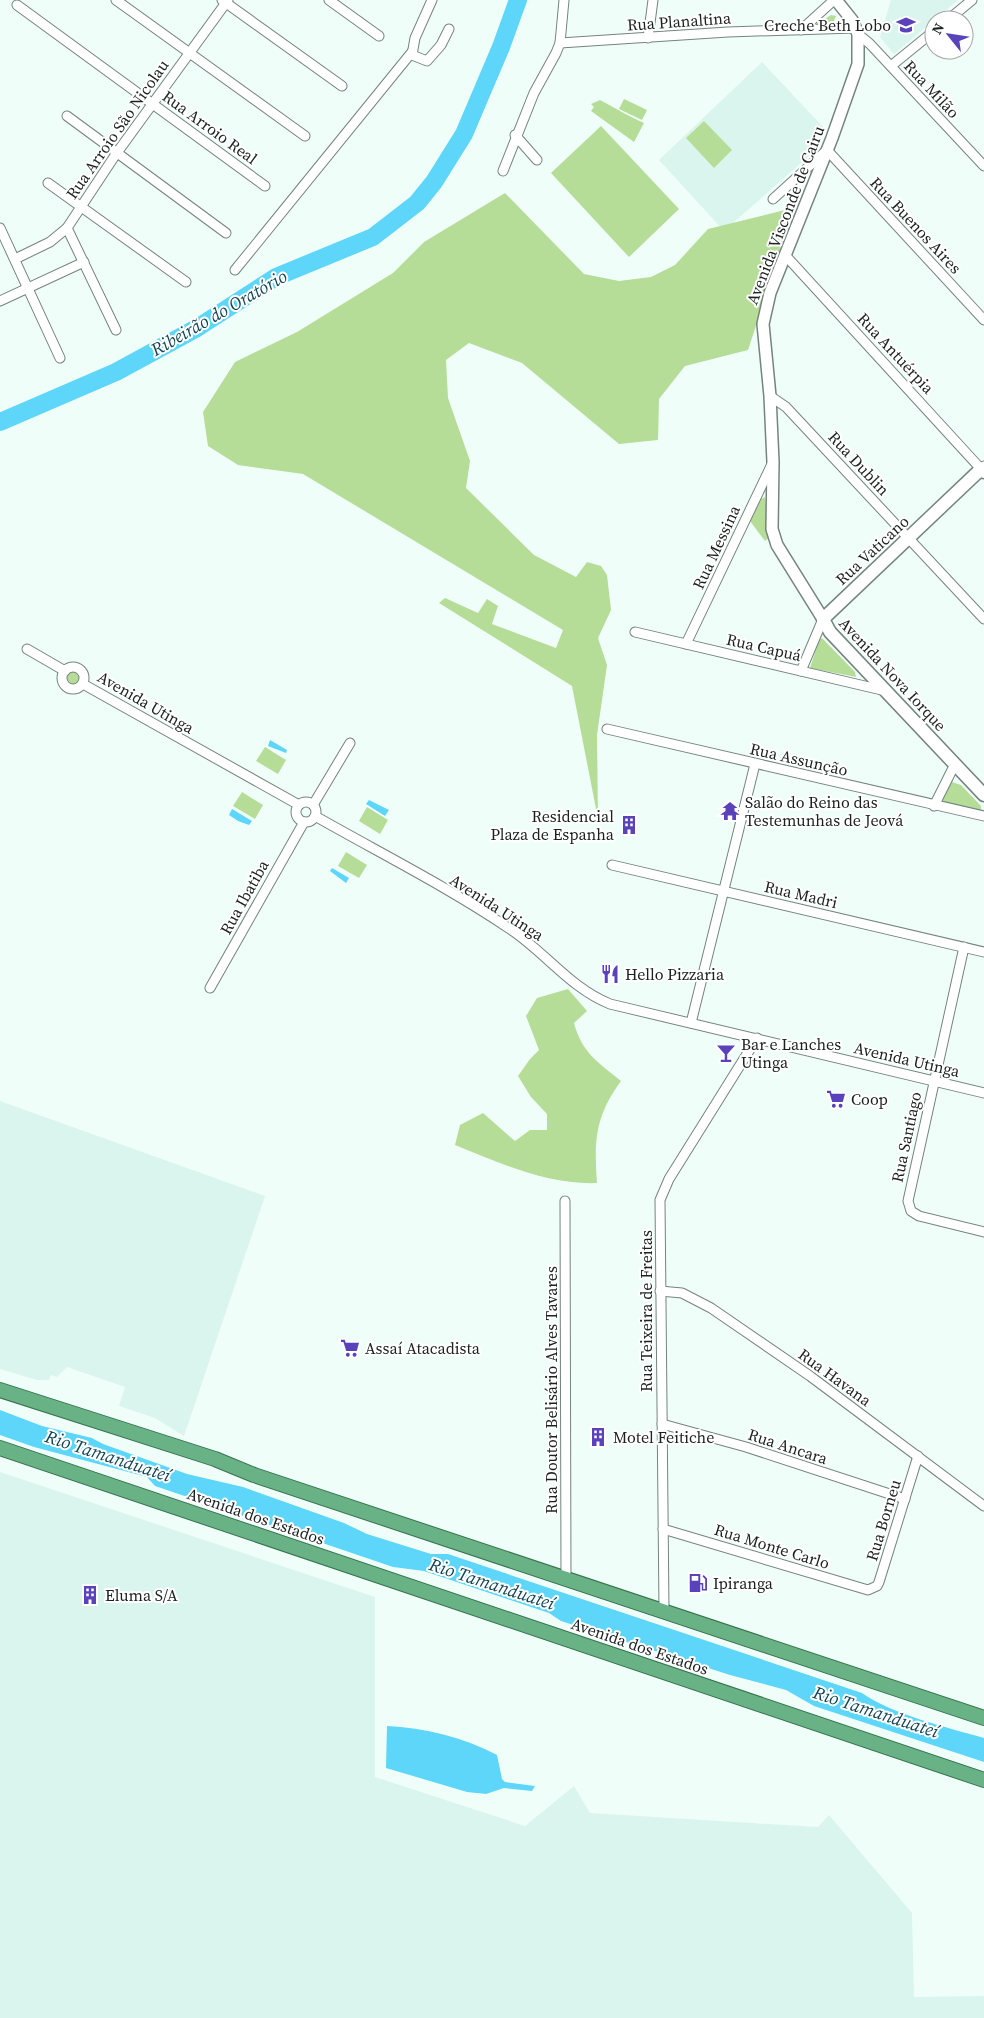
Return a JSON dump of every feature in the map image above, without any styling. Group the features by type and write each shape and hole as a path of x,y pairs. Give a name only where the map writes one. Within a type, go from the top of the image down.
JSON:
{"highway":[{"path":"0,1390 215,1459 254,1475 984,1718"},
{"name":"Avenida dos Estados","path":"0,1448 984,1780"}],"main road":[{"name":"Rua Vaticano","path":"823,618 983,469"},
{"name":"Avenida Nova Iorque","path":"823,618 830,632 984,795"}],"street":[{"path":"116,0 305,136"},
{"path":"329,0 379,36"},
{"path":"235,270 412,52 415,38 432,0"},
{"path":"503,171 534,93 560,43 564,0"},
{"path":"648,38 654,0"},
{"path":"801,30 835,0 857,31"},
{"path":"960,10 972,0"},
{"path":"225,1 342,86"},
{"name":"Rua Arroio São Nicolau","path":"15,259 50,242 67,228 116,154 190,53 225,1"},
{"name":"Rua Arroio Real","path":"17,5 265,186"},
{"path":"412,52 412,55 427,60 441,45 449,29"},
{"name":"Rua Planaltina","path":"560,43 801,30 857,31"},
{"name":"Rua Milão","path":"857,31 984,166"},
{"name":"Avenida Visconde de Cairu","path":"775,540 771,524 773,462 764,317 770,293 827,150 858,64 857,31"},
{"path":"891,66 924,39"},
{"path":"67,116 116,154 226,233"},
{"path":"516,135 537,160"},
{"path":"773,200 827,150"},
{"name":"Rua Buenos Aires","path":"827,150 984,320"},
{"path":"48,183 186,282"},
{"path":"0,228 60,358"},
{"path":"67,228 116,330"},
{"name":"Rua Antuérpia","path":"785,255 983,469"},
{"path":"0,302 84,262"},
{"name":"Rua Dublin","path":"770,396 786,407 984,619"},
{"name":"Rua Messina","path":"686,644 773,462"},
{"name":"Avenida Nova Iorque","path":"775,540 823,618"},
{"name":"Rua Vaticano","path":"801,671 823,618"},
{"name":"Rua Capuá","path":"635,632 886,691"},
{"path":"28,649 65,670"},
{"path":"71,667 81,670 84,677 83,684 77,689 66,688 62,681 65,670 71,667"},
{"name":"Avenida Utinga","path":"83,684 299,805"},
{"name":"Rua Assunção","path":"607,729 984,816"},
{"path":"313,805 304,802 299,805 296,814 304,822 312,820 315,816 313,805 350,743"},
{"path":"690,1023 755,764"},
{"path":"934,806 955,764"},
{"name":"Avenida Utinga","path":"315,816 488,915 528,941 566,976 598,999 690,1023 984,1092"},
{"name":"Rua Ibatiba","path":"210,988 304,822"},
{"name":"Rua Madri","path":"612,865 984,952"},
{"name":"Rua Santiago","path":"964,947 908,1201 909,1207 914,1213 924,1218 984,1232"},
{"name":"Rua Teixeira de Freitas","path":"664,1611 660,1200 663,1189 758,1038"},
{"name":"Rua Doutor Belisário Alves Tavares","path":"565,1201 566,1579"},
{"name":"Rua Havana","path":"660,1291 682,1293 711,1308 810,1376 984,1506"},
{"name":"Rua Ancara","path":"662,1424 746,1447 905,1499"},
{"name":"Rua Borneu","path":"872,1588 879,1582 918,1456"},
{"name":"Rua Monte Carlo","path":"663,1529 863,1589 872,1588"}],"shaded area":[{"name":"Creche Beth Lobo","path":"891,0 958,0 946,10 924,10 924,29 894,54 880,37"},
{"path":"762,62 825,129 818,148 724,231 659,160"},
{"path":"0,1101 265,1196 184,1436 155,1418 119,1406 125,1387 67,1367 57,1377 51,1375 49,1380 37,1380 0,1369"},
{"path":"0,1472 375,1597 375,1777 525,1826 574,1786 590,1813 818,1827 829,1815 912,1913 914,1997 984,1996 984,2018 0,2018"}],"green space":[{"path":"831,15 836,16 834,21 813,26"},
{"path":"624,99 647,110 642,120 619,109"},
{"path":"600,100 644,123 634,142 591,111 594,107 591,104"},
{"path":"704,121 732,150 714,168 686,138"},
{"path":"601,126 679,209 629,257 551,173"},
{"path":"505,193 584,274 619,281 651,277 675,265 708,229 789,209 777,261 748,350 685,366 659,399 658,440 619,444 522,363 469,343 446,360 448,398 470,461 466,488 534,555 576,577 587,562 601,566 607,575 611,610 598,638 607,665 597,735 598,819 572,686 439,603 445,598 478,613 487,599 498,606 492,624 556,648 563,630 303,474 238,465 208,446 203,412 235,362 297,332 393,273 424,242"},
{"path":"765,497 770,537 765,541 750,521 759,500"},
{"path":"822,638 855,672 856,677 810,668 819,640"},
{"path":"72,671 77,673 79,678 77,683 72,685 67,683 65,678 67,673"},
{"path":"265,747 286,760 278,774 256,761"},
{"path":"949,783 961,785 981,806 981,810 944,802 942,798"},
{"path":"242,792 263,805 255,819 233,806"},
{"path":"367,807 388,820 380,834 359,821"},
{"path":"346,852 367,865 359,878 338,866"},
{"path":"568,989 587,1011 574,1023 581,1042 598,1062 621,1081 606,1106 598,1129 596,1141 597,1183 579,1183 542,1177 524,1172 455,1145 460,1125 483,1113 515,1141 530,1130 547,1130 547,1114 531,1097 518,1076 539,1050 526,1016 537,998"}],"water":[{"path":"270,740 287,750 286,753 268,746"},
{"path":"369,800 389,810 385,816 366,804"},
{"path":"232,809 252,821 249,825 229,815"},
{"path":"332,868 349,878 346,883 330,871"},
{"name":"Rio Tamanduateí","path":"0,1410 42,1426 92,1438 103,1444 187,1474 243,1487 344,1523 367,1534 431,1554 448,1554 862,1693 874,1701 904,1714 984,1738 984,1762 814,1706 786,1690 730,1675 561,1621 549,1613 424,1571 393,1567 155,1486 147,1477 34,1447 0,1435"},
{"path":"387,1726 429,1731 471,1743 497,1755 502,1779 505,1782 535,1786 532,1791 504,1788 486,1794 467,1792 386,1768"}],"waterway":[{"name":"Ribeirão do Oratório","path":"0,422 116,372 197,328 276,277 373,237 417,203 434,182 464,134 501,47 518,0"}],"place":[{"name":"Creche Beth Lobo","path":"906,25"},
{"name":"Salão do Reino das Testemunhas de Jeová","path":"730,811"},
{"name":"Residencial Plaza de Espanha","path":"629,825"},
{"name":"Hello Pizzaria","path":"610,974"},
{"name":"Bar e Lanches Utinga","path":"726,1053"},
{"name":"Coop","path":"836,1099"},
{"name":"Assaí Atacadista","path":"350,1348"},
{"name":"Motel Feitiche","path":"598,1437"},
{"name":"Ipiranga","path":"698,1583"},
{"name":"Eluma S/A","path":"90,1595"}]}
